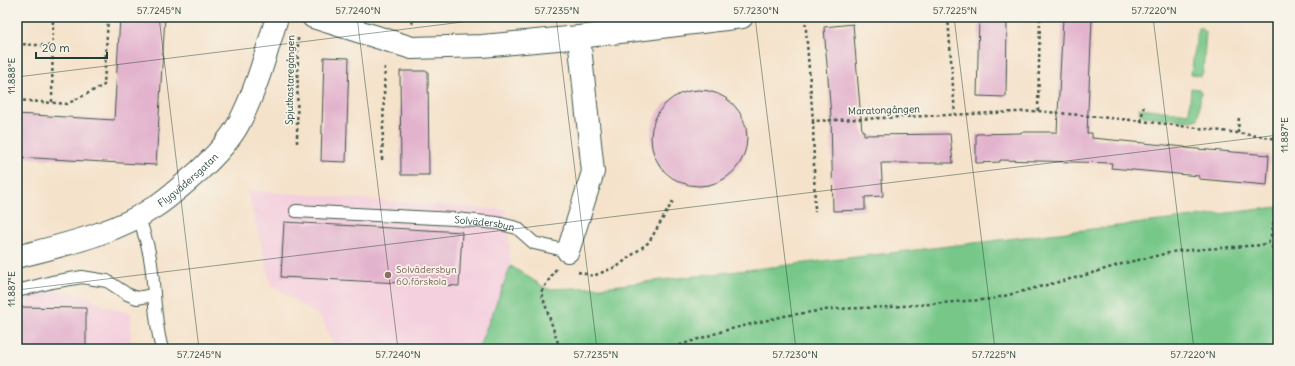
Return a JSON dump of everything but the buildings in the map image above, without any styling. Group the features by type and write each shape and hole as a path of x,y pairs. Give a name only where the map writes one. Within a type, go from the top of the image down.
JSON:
{"street":[{"name":"Flygvädersgatan","path":"17,257 59,246 111,229 137,217 156,206 214,158 237,127 255,88 277,17"},
{"path":"306,23 385,39 412,48 482,46 579,37 742,17"},
{"path":"568,251 593,172 579,37"}],"lane":[{"name":"Solvädersbyn","path":"296,212 455,219 497,223 517,228 534,243 568,251"},
{"path":"137,217 145,234 150,262 155,317 162,349"},
{"path":"17,290 82,277 107,281 127,294 137,298 153,295"}],"path":[{"path":"52,102 53,17"},
{"path":"17,100 67,104 104,85 108,17"},
{"path":"805,17 813,121 815,212"},
{"path":"948,17 955,115"},
{"path":"1038,111 1040,17"},
{"name":"Spjutkastaregången","path":"297,143 298,36 306,23"},
{"path":"382,160 385,39"},
{"path":"17,45 53,46"},
{"path":"1141,121 1144,104"},
{"name":"Maratongången","path":"813,121 1038,111 1238,132 1278,139"},
{"path":"1238,132 1239,116"},
{"path":"668,349 723,331 784,316 832,309 892,307 992,299 1082,276 1125,263 1177,251 1262,245 1268,242 1271,236 1278,198"},
{"path":"568,251 578,272 592,276 618,266 649,242 673,201"},
{"path":"1268,242 1278,255"},
{"path":"560,349 541,292 568,251"},
{"path":"1271,349 1278,346"}],"shaded area":[{"name":"Solvädersbyn 60 förskola","path":"247,190 506,210 511,266 478,349 335,349 322,319 271,284"},
{"path":"65,291 89,297 104,306 131,313 131,349 17,349 17,299 40,293"}],"green space":[{"path":"1198,28 1202,28 1206,32 1203,72 1201,76 1191,74"},
{"path":"1191,88 1199,89 1201,92 1198,119 1192,121 1144,116 1140,114 1139,108 1189,114"},
{"path":"1278,207 1278,349 478,349 511,266 547,289 603,287"}],"place":[{"name":"Solvädersbyn 60 förskola","path":"388,275"}]}
